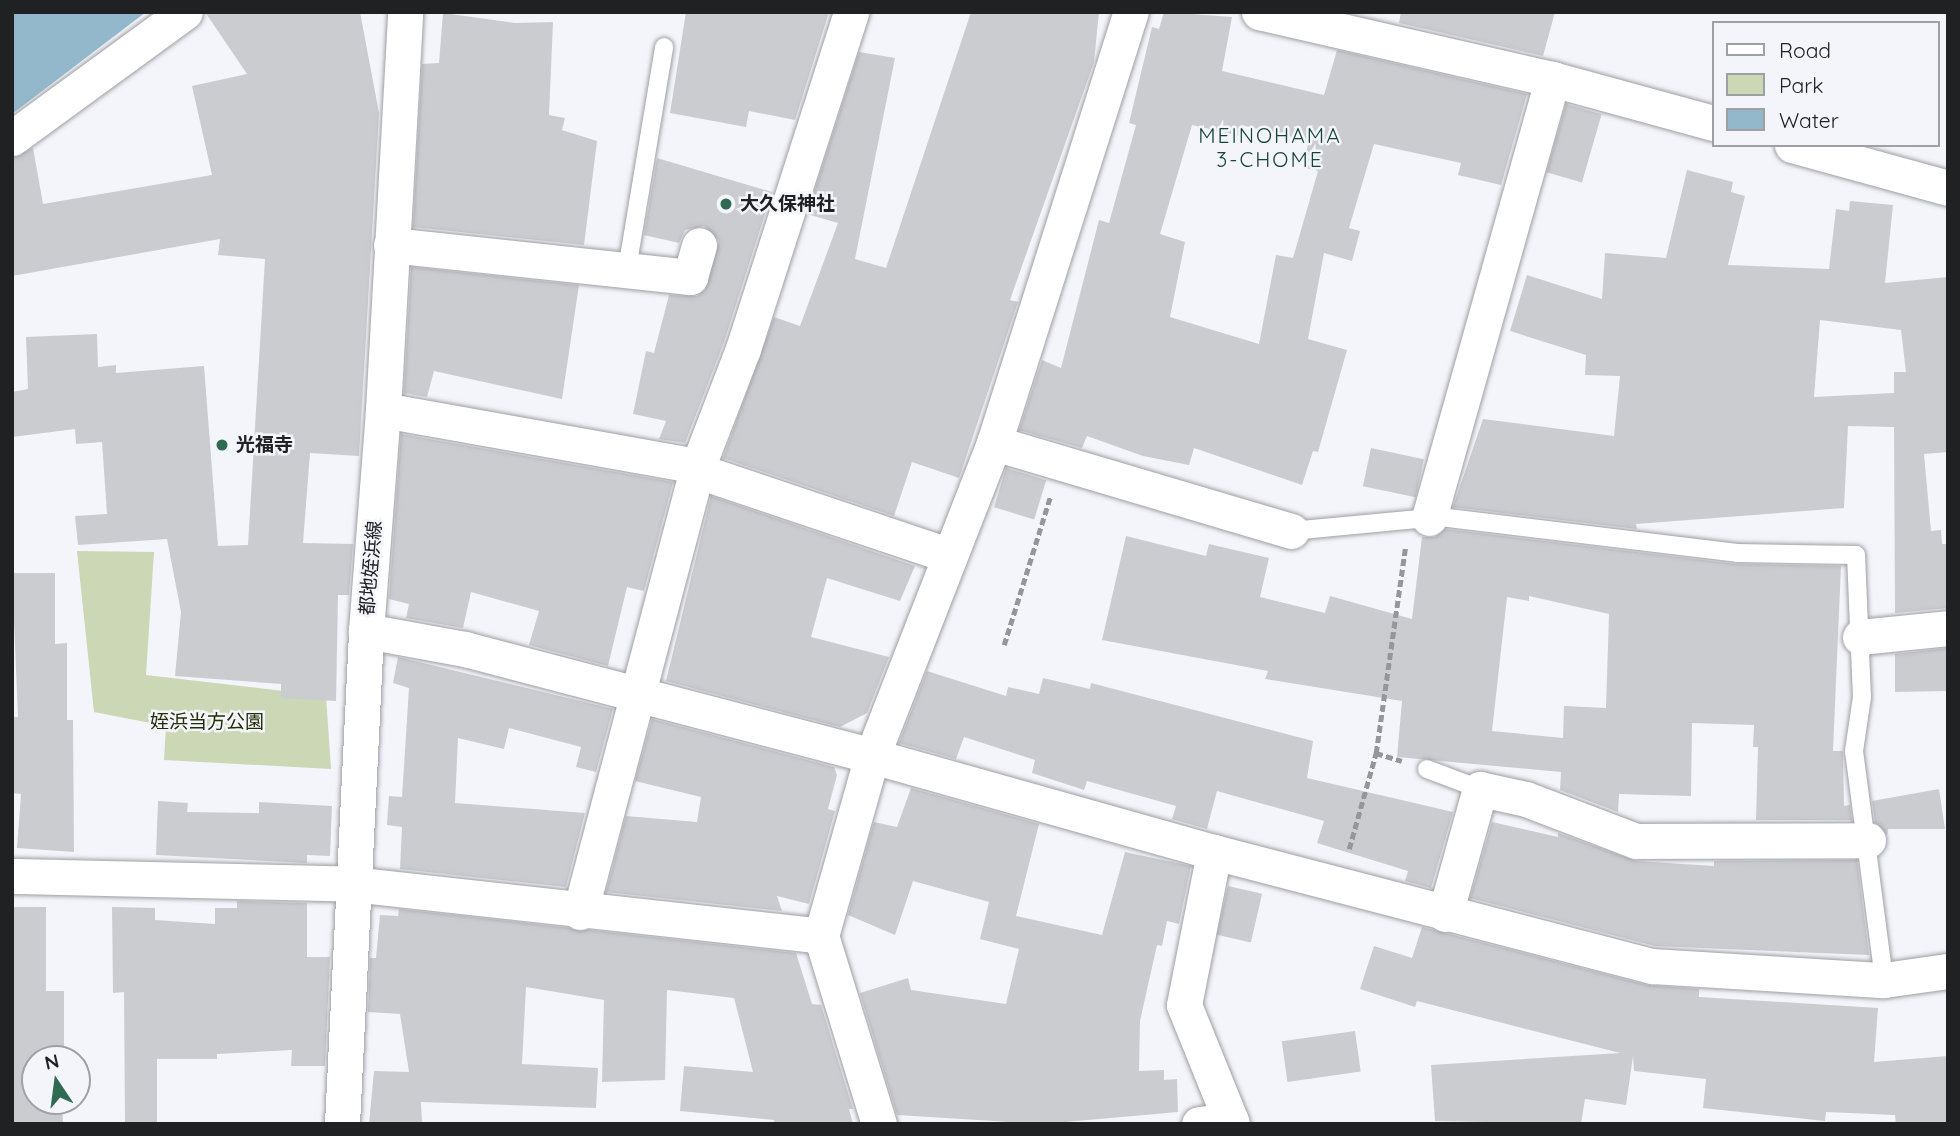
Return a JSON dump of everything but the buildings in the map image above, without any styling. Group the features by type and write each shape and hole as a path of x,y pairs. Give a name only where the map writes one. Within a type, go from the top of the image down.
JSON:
{"street":[{"path":"12,138 185,12"},
{"name":"都地姪浜線","path":"342,1124 366,632 383,410 405,12"},
{"path":"580,912 635,693 698,466 743,349 851,12"},
{"path":"879,1124 821,936 872,756 994,443 1131,12"},
{"path":"1259,12 1552,79 1712,123"},
{"path":"1419,519 1552,79"},
{"path":"1799,147 1948,188"},
{"path":"391,245 690,277 699,244"},
{"path":"383,410 698,466 710,475 950,556"},
{"path":"994,443 1290,531"},
{"path":"1860,637 1948,628"},
{"path":"366,632 465,649 635,693 1445,915 1652,966 1884,980 1948,971"},
{"path":"1445,915 1480,789 1526,799 1636,841 1868,840"},
{"path":"1214,852 1184,1005 1221,1122"},
{"path":"12,876 352,884 580,912 821,936"}],"lane":[{"path":"627,269 664,47"},
{"path":"1290,531 1419,519 1737,553 1856,555 1862,697 1854,751 1868,840 1884,980"},
{"path":"1427,769 1480,789"}],"path":[{"path":"1004,645 1062,463"},
{"path":"1339,886 1376,753 1419,519"}],"green space":[{"name":"姪浜当方公園","path":"77,551 154,552 146,675 326,696 331,769 164,760 166,726 94,712"}],"water":[{"path":"12,12 146,12 12,114"}],"place":[{"name":"大久保神社","path":"726,204"},
{"name":"光福寺","path":"222,445"}],"district":[{"name":"MEINOHAMA 3-CHOME","path":"1270,147"}]}
